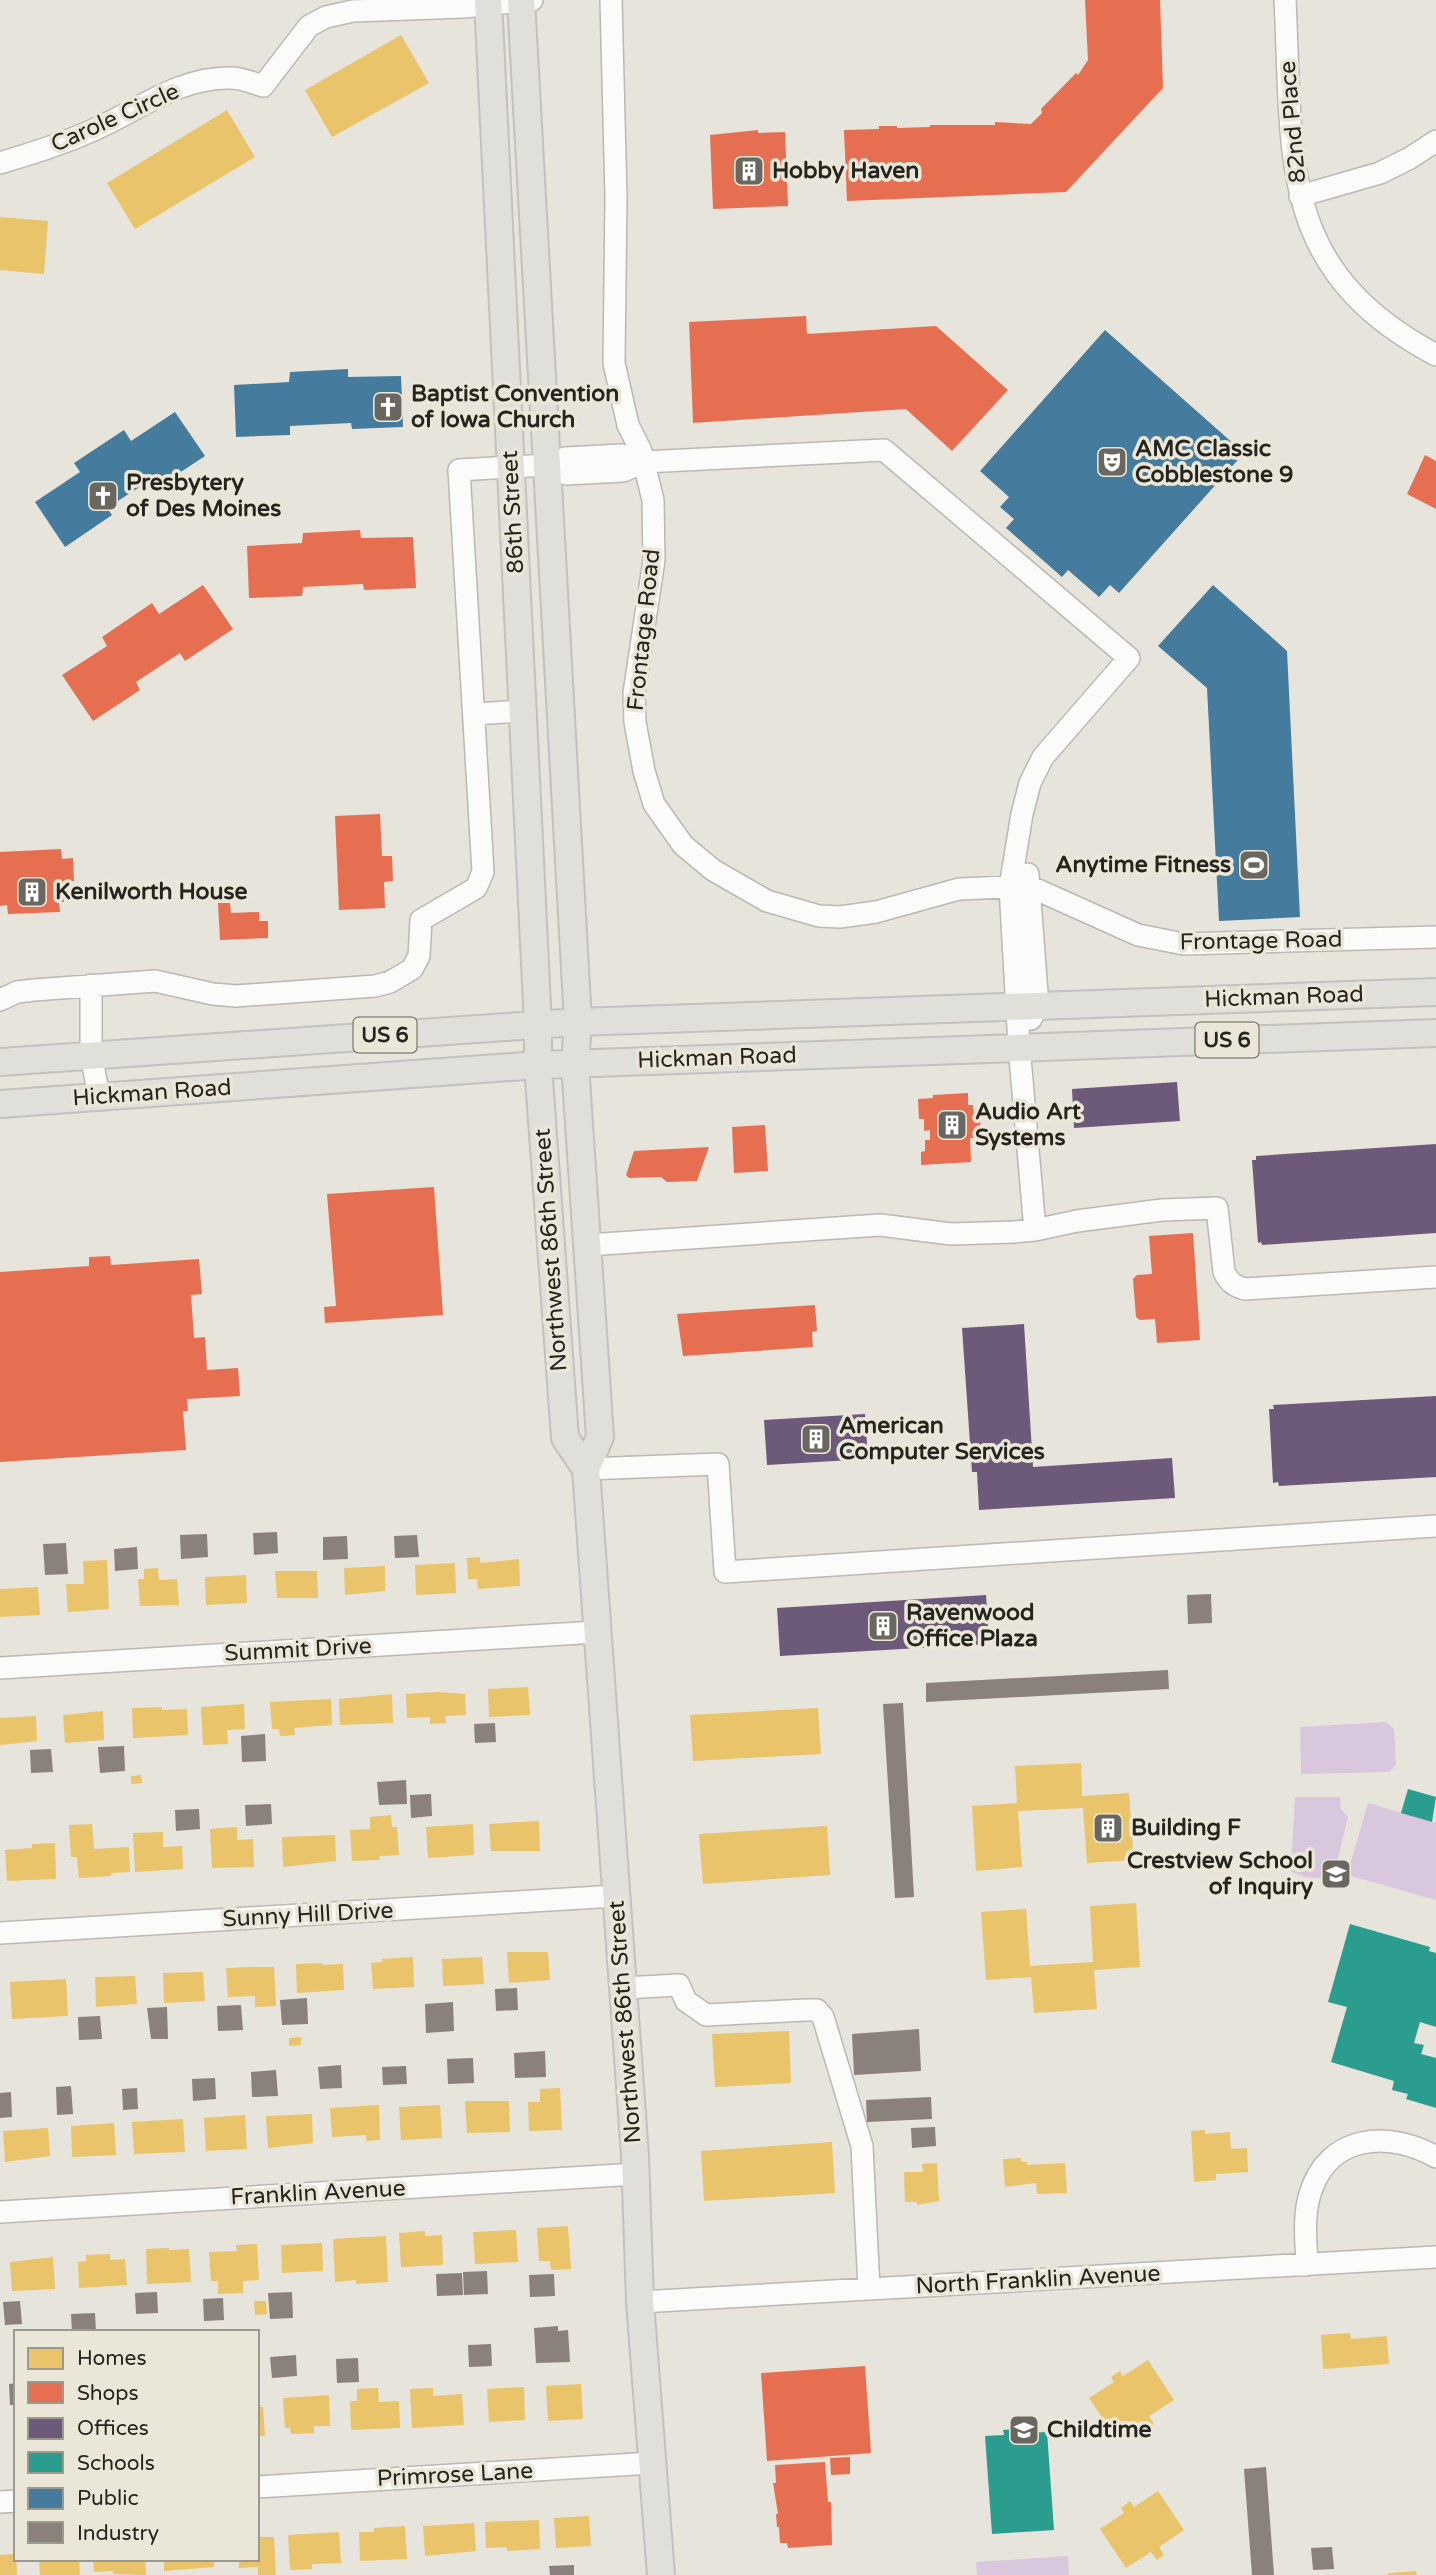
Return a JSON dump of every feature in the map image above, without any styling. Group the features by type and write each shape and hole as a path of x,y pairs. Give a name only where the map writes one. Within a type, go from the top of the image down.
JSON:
{"main road":[{"name":"86th Street","path":"525,0 547,465 578,1022"},
{"name":"86th Street","path":"488,2 538,1025"},
{"name":"Hickman Road","path":"0,1062 578,1022 1436,992"},
{"name":"Northwest 86th Street","path":"578,1022 575,1064 600,1437 586,1469 636,2174 640,2302 661,2575"},
{"name":"Northwest 86th Street","path":"538,1025 538,1065 565,1438 586,1469"},
{"name":"Hickman Road","path":"0,1104 538,1065 1436,1033"}],"street":[{"name":"Carole Circle","path":"0,163 55,146 106,124 168,91 203,81 233,78 263,86 310,26 326,17 354,11 525,0"},
{"name":"Frontage Road","path":"611,0 616,197 614,363 628,425 644,462 653,500 654,560 634,693 635,722 644,771 654,804 684,845 713,870 767,901 819,916 841,917 876,912 959,889 1019,886 1161,942 1213,945 1436,937"},
{"name":"82nd Place","path":"1285,0 1294,166 1300,196 1316,242 1343,284 1386,325 1436,355"},
{"path":"1300,196 1380,173 1436,141"},
{"path":"0,1000 17,992 34,989 155,981 213,994 236,996 375,986 402,977 412,969 419,956 421,920 476,888 482,872 459,470 547,465 565,458 622,455 644,462 884,450 1129,658 1043,757 1030,783 1022,814 1019,886 1027,1006 1019,1046 1035,1230"},
{"path":"474,714 523,711"},
{"path":"91,985 91,1055 99,1096"},
{"path":"588,1245 880,1225 951,1234 1035,1230 1128,1214 1217,1208 1224,1272 1235,1286 1245,1289 1436,1277"},
{"path":"586,1469 718,1465 725,1572 1436,1526"},
{"name":"Summit Drive","path":"0,1668 597,1632"},
{"name":"Sunny Hill Drive","path":"0,1933 616,1896"},
{"path":"623,1988 679,1985 686,2001 706,2015 817,2010 823,2017 862,2146 869,2289"},
{"path":"1307,2265 1305,2217 1309,2197 1319,2174 1332,2159 1365,2141 1380,2139 1409,2144 1436,2157"},
{"name":"Franklin Avenue","path":"0,2212 636,2174"},
{"name":"North Franklin Avenue","path":"640,2302 1436,2257"},
{"name":"Primrose Lane","path":"259,2487 652,2463"}],"shaded area":[{"path":"1386,1722 1394,1729 1396,1765 1389,1772 1301,1774 1300,1727"},
{"path":"1295,1797 1341,1799 1340,1808 1348,1817 1335,1871 1330,1874 1313,1878 1291,1871"},
{"path":"1368,1803 1436,1823 1436,1900 1347,1875"},
{"path":"1068,2556 1069,2575 977,2575 976,2562"}],"building: Homes":[{"path":"401,35 429,83 332,137 305,90"},
{"path":"227,110 255,157 135,229 107,183"},
{"path":"0,217 48,221 44,274 0,270"},
{"path":"480,1557 480,1563 519,1559 520,1586 478,1589 477,1579 468,1579 467,1558"},
{"path":"107,1560 109,1609 68,1612 66,1584 84,1584 83,1561"},
{"path":"455,1563 456,1593 416,1595 415,1565"},
{"path":"385,1566 385,1591 345,1595 344,1568"},
{"path":"158,1568 159,1580 177,1579 179,1605 140,1606 138,1579 144,1579 144,1569"},
{"path":"275,1571 317,1571 318,1598 277,1598"},
{"path":"246,1575 247,1603 206,1605 205,1577"},
{"path":"38,1587 40,1615 0,1617 0,1589"},
{"path":"528,1687 530,1715 489,1717 488,1689"},
{"path":"392,1694 393,1723 340,1725 339,1699"},
{"path":"406,1694 465,1694 466,1715 445,1716 446,1723 430,1724 430,1717 407,1718"},
{"path":"331,1699 332,1725 294,1728 295,1735 280,1736 279,1729 272,1729 270,1702"},
{"path":"244,1704 245,1729 227,1730 228,1744 203,1745 201,1707"},
{"path":"162,1707 162,1710 187,1709 188,1735 133,1738 132,1708"},
{"path":"818,1708 821,1754 693,1761 690,1715"},
{"path":"103,1711 104,1740 65,1743 63,1715"},
{"path":"36,1716 37,1741 0,1745 0,1718"},
{"path":"1081,1763 1082,1796 1129,1793 1134,1860 1087,1863 1083,1808 1018,1811 1022,1867 976,1871 972,1806 1017,1803 1015,1766"},
{"path":"141,1775 142,1783 131,1784 131,1776"},
{"path":"391,1815 392,1827 397,1827 399,1855 379,1856 380,1860 352,1861 350,1830 370,1829 370,1817"},
{"path":"539,1821 540,1851 491,1851 489,1824"},
{"path":"92,1824 94,1849 129,1847 130,1872 79,1878 77,1857 71,1857 69,1825"},
{"path":"473,1824 474,1855 428,1858 426,1827"},
{"path":"827,1826 830,1875 703,1884 699,1834"},
{"path":"237,1827 237,1840 253,1839 254,1867 212,1868 210,1829"},
{"path":"163,1832 163,1847 182,1846 183,1869 135,1872 133,1833"},
{"path":"335,1835 336,1861 283,1867 282,1837"},
{"path":"55,1843 56,1879 7,1881 5,1850 32,1848 32,1844"},
{"path":"1136,1903 1140,1967 1094,1970 1097,2009 1034,2013 1031,1977 986,1980 981,1912 1026,1909 1030,1966 1093,1962 1090,1906"},
{"path":"507,1952 548,1952 550,1980 509,1983"},
{"path":"413,1957 414,1987 373,1989 371,1963 382,1962 382,1959"},
{"path":"482,1957 484,1984 443,1986 442,1959"},
{"path":"296,1964 343,1964 344,1990 297,1993"},
{"path":"274,1967 276,2006 255,2007 255,1996 228,1997 226,1968"},
{"path":"203,1972 205,2001 164,2003 163,1973"},
{"path":"135,1976 137,2004 96,2007 95,1977"},
{"path":"66,1979 68,2016 12,2019 10,1982"},
{"path":"789,2031 791,2083 715,2087 712,2034"},
{"path":"301,2037 301,2045 289,2046 289,2038"},
{"path":"560,2088 562,2130 529,2131 528,2102 540,2102 540,2089"},
{"path":"465,2101 509,2101 510,2132 467,2133"},
{"path":"379,2105 380,2140 366,2141 366,2135 332,2137 330,2108"},
{"path":"440,2105 442,2138 401,2140 399,2107"},
{"path":"312,2114 313,2143 268,2148 266,2116"},
{"path":"245,2115 247,2149 206,2151 204,2118"},
{"path":"183,2119 185,2152 134,2154 132,2122"},
{"path":"114,2123 116,2155 72,2157 71,2126"},
{"path":"48,2128 50,2156 5,2162 3,2131"},
{"path":"1205,2130 1205,2134 1230,2132 1231,2149 1247,2148 1248,2172 1216,2174 1216,2180 1194,2182 1191,2131"},
{"path":"832,2142 835,2193 704,2201 701,2151"},
{"path":"1021,2158 1021,2162 1027,2162 1027,2165 1065,2163 1067,2193 1037,2194 1036,2183 1005,2187 1003,2159"},
{"path":"937,2163 939,2201 917,2205 917,2202 905,2202 904,2172 923,2172 922,2164"},
{"path":"568,2226 571,2269 551,2270 550,2261 539,2261 537,2228"},
{"path":"516,2230 518,2262 475,2264 473,2232"},
{"path":"425,2231 425,2236 442,2235 443,2265 401,2267 399,2233"},
{"path":"386,2236 388,2282 335,2282 333,2239"},
{"path":"322,2243 323,2271 282,2273 281,2245"},
{"path":"257,2244 259,2280 243,2281 243,2293 218,2294 218,2281 211,2281 209,2252 237,2251 236,2245"},
{"path":"146,2249 189,2249 191,2282 147,2284"},
{"path":"110,2254 110,2260 125,2259 127,2285 79,2288 78,2262 86,2261 86,2255"},
{"path":"53,2257 55,2289 12,2291 10,2262"},
{"path":"254,2301 266,2301 267,2314 255,2315"},
{"path":"1350,2333 1351,2339 1387,2336 1389,2364 1323,2369 1321,2335"},
{"path":"1148,2360 1174,2400 1149,2416 1154,2424 1151,2427 1147,2429 1141,2421 1116,2438 1089,2398 1114,2382 1111,2377 1120,2371 1123,2376"},
{"path":"581,2384 583,2419 548,2421 546,2386"},
{"path":"524,2387 525,2420 489,2422 487,2389"},
{"path":"378,2388 379,2402 399,2401 400,2428 351,2430 350,2401 357,2401 357,2389"},
{"path":"433,2388 433,2396 462,2394 464,2425 412,2428 410,2389"},
{"path":"329,2395 330,2426 314,2426 314,2433 291,2434 290,2428 285,2428 283,2398"},
{"path":"259,2407 263,2407 265,2436 259,2436"},
{"path":"1158,2491 1184,2530 1159,2547 1164,2555 1157,2560 1151,2552 1126,2568 1100,2529 1124,2513 1121,2508 1130,2501 1134,2507"},
{"path":"589,2516 591,2546 556,2548 554,2518"},
{"path":"539,2520 540,2549 507,2551 507,2547 486,2548 485,2522"},
{"path":"474,2523 476,2551 425,2556 423,2526"},
{"path":"405,2526 407,2559 360,2561 359,2532"},
{"path":"339,2532 341,2563 312,2564 312,2569 290,2570 288,2535"},
{"path":"259,2537 274,2537 276,2575 258,2575 258,2567 239,2568 239,2561 259,2561"},
{"path":"14,2554 17,2575 0,2575 0,2555"},
{"path":"39,2561 79,2561 80,2575 40,2575"},
{"path":"93,2561 145,2561 146,2575 94,2572"},
{"path":"164,2561 214,2561 214,2567 164,2571"},
{"path":"1416,2571 1417,2575 1388,2575 1388,2573"}],"building: Shops":[{"path":"1085,0 1160,0 1163,88 1066,192 847,201 844,130 879,129 879,126 897,128 995,125 995,122 1031,124 1042,113 1041,109 1076,73 1078,75 1088,60"},
{"name":"Hobby Haven","path":"758,130 758,133 785,132 788,206 713,209 710,135"},
{"path":"806,316 807,334 936,326 1008,390 952,451 906,409 693,423 689,322"},
{"path":"1425,455 1436,461 1436,509 1407,494"},
{"path":"360,530 361,538 413,537 416,588 364,590 363,584 303,587 302,596 249,598 247,546 302,543 303,533"},
{"path":"203,585 233,629 185,661 180,653 136,682 140,690 93,721 62,675 107,646 102,637 152,603 159,614"},
{"path":"380,814 382,856 392,856 393,881 384,882 385,908 339,910 335,816"},
{"name":"Kenilworth House","path":"61,849 62,859 73,858 74,881 63,881 64,902 59,902 60,912 8,914 7,905 0,906 0,852"},
{"path":"218,903 230,903 231,913 259,912 259,921 268,921 268,938 220,940"},
{"name":"Audio Art Systems","path":"968,1093 968,1105 973,1105 974,1115 980,1115 981,1138 970,1138 971,1162 921,1165 921,1152 925,1151 925,1140 930,1140 930,1130 924,1131 924,1119 919,1119 918,1099 933,1098 933,1095"},
{"path":"765,1125 768,1171 734,1173 732,1127"},
{"path":"709,1147 697,1181 667,1182 661,1177 629,1178 626,1175 634,1151"},
{"path":"434,1187 443,1315 325,1323 324,1307 336,1306 327,1194"},
{"path":"1193,1233 1200,1340 1157,1343 1155,1319 1140,1320 1136,1317 1133,1279 1137,1275 1152,1274 1149,1236"},
{"path":"110,1256 111,1265 199,1259 202,1294 191,1295 194,1338 205,1337 207,1370 238,1368 240,1396 187,1399 188,1411 183,1411 186,1450 0,1462 0,1272 89,1266 89,1257"},
{"path":"815,1305 817,1331 812,1332 813,1347 683,1356 677,1314"},
{"path":"865,2366 871,2453 767,2461 761,2373"},
{"path":"850,2457 850,2474 831,2475 830,2458"},
{"path":"825,2462 828,2502 831,2502 832,2545 788,2548 787,2543 780,2543 777,2527 778,2514 773,2483 776,2483 775,2465"}],"building: Offices":[{"path":"1177,1082 1180,1121 1074,1128 1072,1089"},
{"path":"1436,1144 1436,1233 1262,1245 1261,1242 1258,1243 1252,1160 1256,1160 1256,1156"},
{"path":"1024,1324 1033,1467 1172,1458 1175,1498 979,1510 977,1472 972,1472 962,1328"},
{"path":"1436,1396 1436,1477 1279,1486 1278,1482 1273,1483 1269,1409 1274,1409 1273,1405"},
{"name":"American Computer Services","path":"865,1414 868,1459 767,1465 764,1420"},
{"name":"Ravenwood Office Plaza","path":"986,1595 989,1644 780,1656 777,1608"}],"building: Schools":[{"path":"1408,1789 1436,1797 1432,1822 1401,1813"},
{"path":"1350,1924 1430,1947 1429,1951 1436,1953 1436,2027 1420,2022 1414,2043 1424,2045 1421,2054 1436,2058 1436,2108 1406,2099 1408,2094 1392,2090 1394,2081 1331,2062 1347,2007 1328,2002"},
{"path":"1027,2428 1028,2433 1047,2432 1054,2530 992,2534 985,2436 1004,2435 1003,2430"}],"building: Public":[{"name":"AMC Classic Cobblestone 9","path":"1105,330 1244,453 1119,593 1110,585 1099,597 1068,570 1062,577 1006,528 1014,519 1000,507 1009,497 980,471"},
{"path":"348,369 348,377 401,376 403,427 352,429 351,423 290,426 290,435 236,437 234,385 289,382 290,372"},
{"path":"175,412 205,456 158,487 152,479 107,508 112,515 65,547 35,502 80,472 74,463 124,430 131,441"},
{"path":"1213,585 1287,651 1300,917 1219,921 1207,688 1158,646"}],"building: Industry":[{"path":"277,1532 278,1553 254,1555 253,1533"},
{"path":"207,1534 208,1557 181,1559 180,1535"},
{"path":"417,1535 419,1557 395,1558 394,1536"},
{"path":"347,1536 348,1559 323,1560 323,1537"},
{"path":"66,1543 68,1574 45,1575 43,1544"},
{"path":"137,1547 138,1569 115,1571 114,1549"},
{"path":"1211,1594 1212,1623 1188,1624 1187,1595"},
{"path":"1168,1670 1169,1689 926,1702 926,1683"},
{"path":"903,1703 914,1897 895,1898 883,1704"},
{"path":"495,1723 496,1742 475,1743 474,1724"},
{"path":"265,1734 266,1761 242,1762 241,1736"},
{"path":"124,1746 125,1771 100,1773 98,1747"},
{"path":"51,1749 53,1772 31,1773 30,1750"},
{"path":"406,1780 407,1804 379,1805 377,1782"},
{"path":"431,1794 432,1816 411,1818 410,1795"},
{"path":"271,1804 272,1824 246,1826 245,1805"},
{"path":"199,1809 200,1829 176,1831 175,1810"},
{"path":"517,1988 518,2010 496,2011 495,1989"},
{"path":"307,1998 308,2024 282,2025 280,2000"},
{"path":"453,2002 454,2031 426,2033 425,2004"},
{"path":"241,2005 243,2030 218,2031 217,2006"},
{"path":"167,2007 168,2039 151,2039 147,2008"},
{"path":"100,2016 102,2039 79,2040 78,2017"},
{"path":"919,2029 921,2071 854,2075 852,2034"},
{"path":"545,2051 546,2077 515,2078 514,2053"},
{"path":"473,2058 474,2083 448,2084 447,2059"},
{"path":"341,2065 342,2088 320,2089 318,2067"},
{"path":"406,2066 407,2084 383,2085 382,2067"},
{"path":"276,2070 278,2096 252,2097 251,2072"},
{"path":"215,2078 216,2099 193,2101 192,2079"},
{"path":"71,2086 73,2114 57,2115 56,2087"},
{"path":"137,2088 138,2109 123,2110 122,2089"},
{"path":"11,2092 12,2117 0,2118 0,2093"},
{"path":"931,2097 932,2119 867,2122 866,2100"},
{"path":"935,2127 936,2146 912,2148 911,2128"},
{"path":"487,2271 488,2294 464,2295 463,2272"},
{"path":"462,2273 463,2295 437,2296 436,2274"},
{"path":"554,2274 555,2296 530,2297 529,2275"},
{"path":"157,2292 158,2313 136,2314 135,2293"},
{"path":"292,2292 293,2318 270,2319 268,2293"},
{"path":"223,2298 224,2320 204,2321 203,2299"},
{"path":"20,2301 22,2324 5,2325 3,2302"},
{"path":"95,2313 96,2330 72,2330 71,2314"},
{"path":"558,2326 558,2331 568,2330 570,2362 536,2363 534,2328"},
{"path":"491,2344 492,2366 469,2367 468,2345"},
{"path":"296,2355 297,2376 272,2378 270,2357"},
{"path":"358,2358 359,2382 337,2383 336,2359"},
{"path":"14,2383 14,2405 10,2405 9,2384"},
{"path":"1266,2467 1274,2575 1252,2575 1244,2469"},
{"path":"1332,2547 1334,2569 1313,2570 1311,2548"},
{"path":"574,2565 574,2575 550,2575 549,2566"}],"place":[{"name":"Hobby Haven","path":"749,171"},
{"name":"Baptist Convention of Iowa Church","path":"388,407"},
{"name":"AMC Classic Cobblestone 9","path":"1112,462"},
{"name":"Presbytery of Des Moines","path":"103,496"},
{"name":"Anytime Fitness","path":"1254,865"},
{"name":"Kenilworth House","path":"32,892"},
{"name":"Audio Art Systems","path":"952,1125"},
{"name":"American Computer Services","path":"816,1439"},
{"name":"Ravenwood Office Plaza","path":"883,1626"},
{"name":"Building F","path":"1108,1828"},
{"name":"Crestview School of Inquiry","path":"1336,1874"},
{"name":"Childtime","path":"1024,2430"}]}
